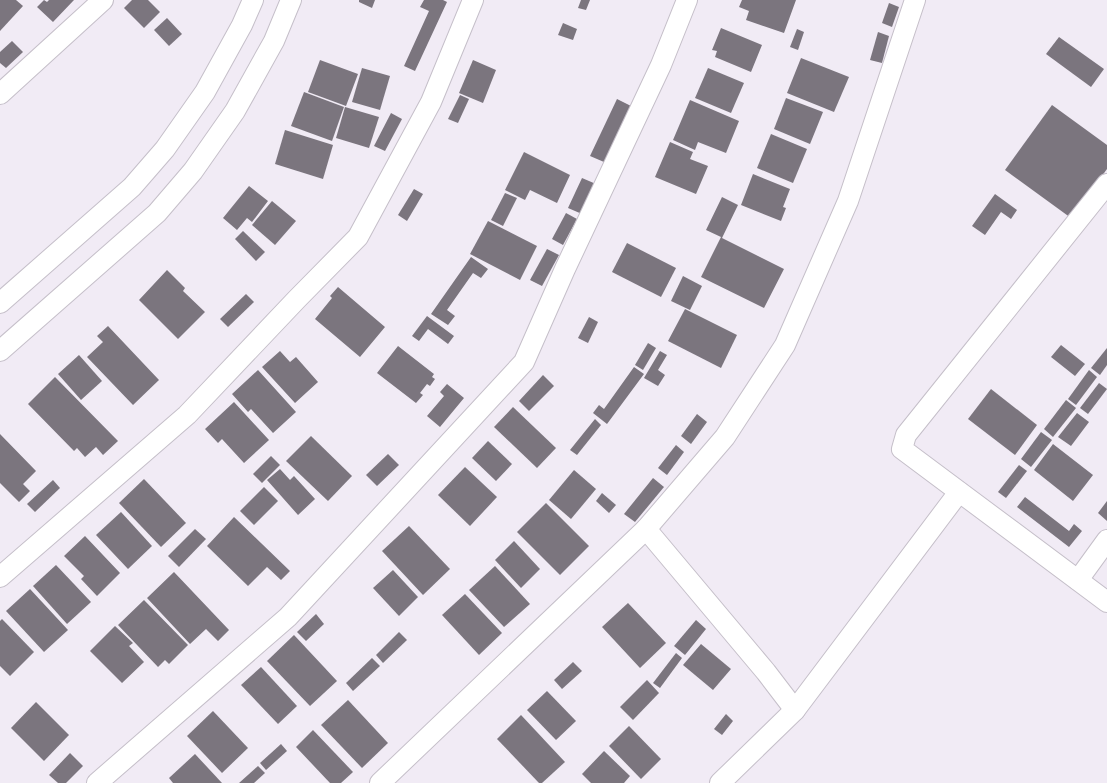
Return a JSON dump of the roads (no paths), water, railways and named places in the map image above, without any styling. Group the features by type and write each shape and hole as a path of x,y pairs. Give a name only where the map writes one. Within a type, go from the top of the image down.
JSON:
{"street":[{"path":"0,94 102,0"},
{"path":"0,303 132,188 165,149 205,92 242,25 253,0"},
{"path":"0,351 157,213 193,171 235,111 274,40 292,0"},
{"path":"0,577 187,415 358,237 431,102 473,0"},
{"path":"97,783 288,617 524,362 565,269 661,65 687,0"},
{"path":"380,783 646,529 725,437 785,345 848,202 915,0"},
{"path":"1107,184 906,435 902,448 1107,602"},
{"path":"720,783 795,710 959,492"},
{"path":"646,529 766,672 795,710"},
{"path":"1078,580 1107,540"}]}
